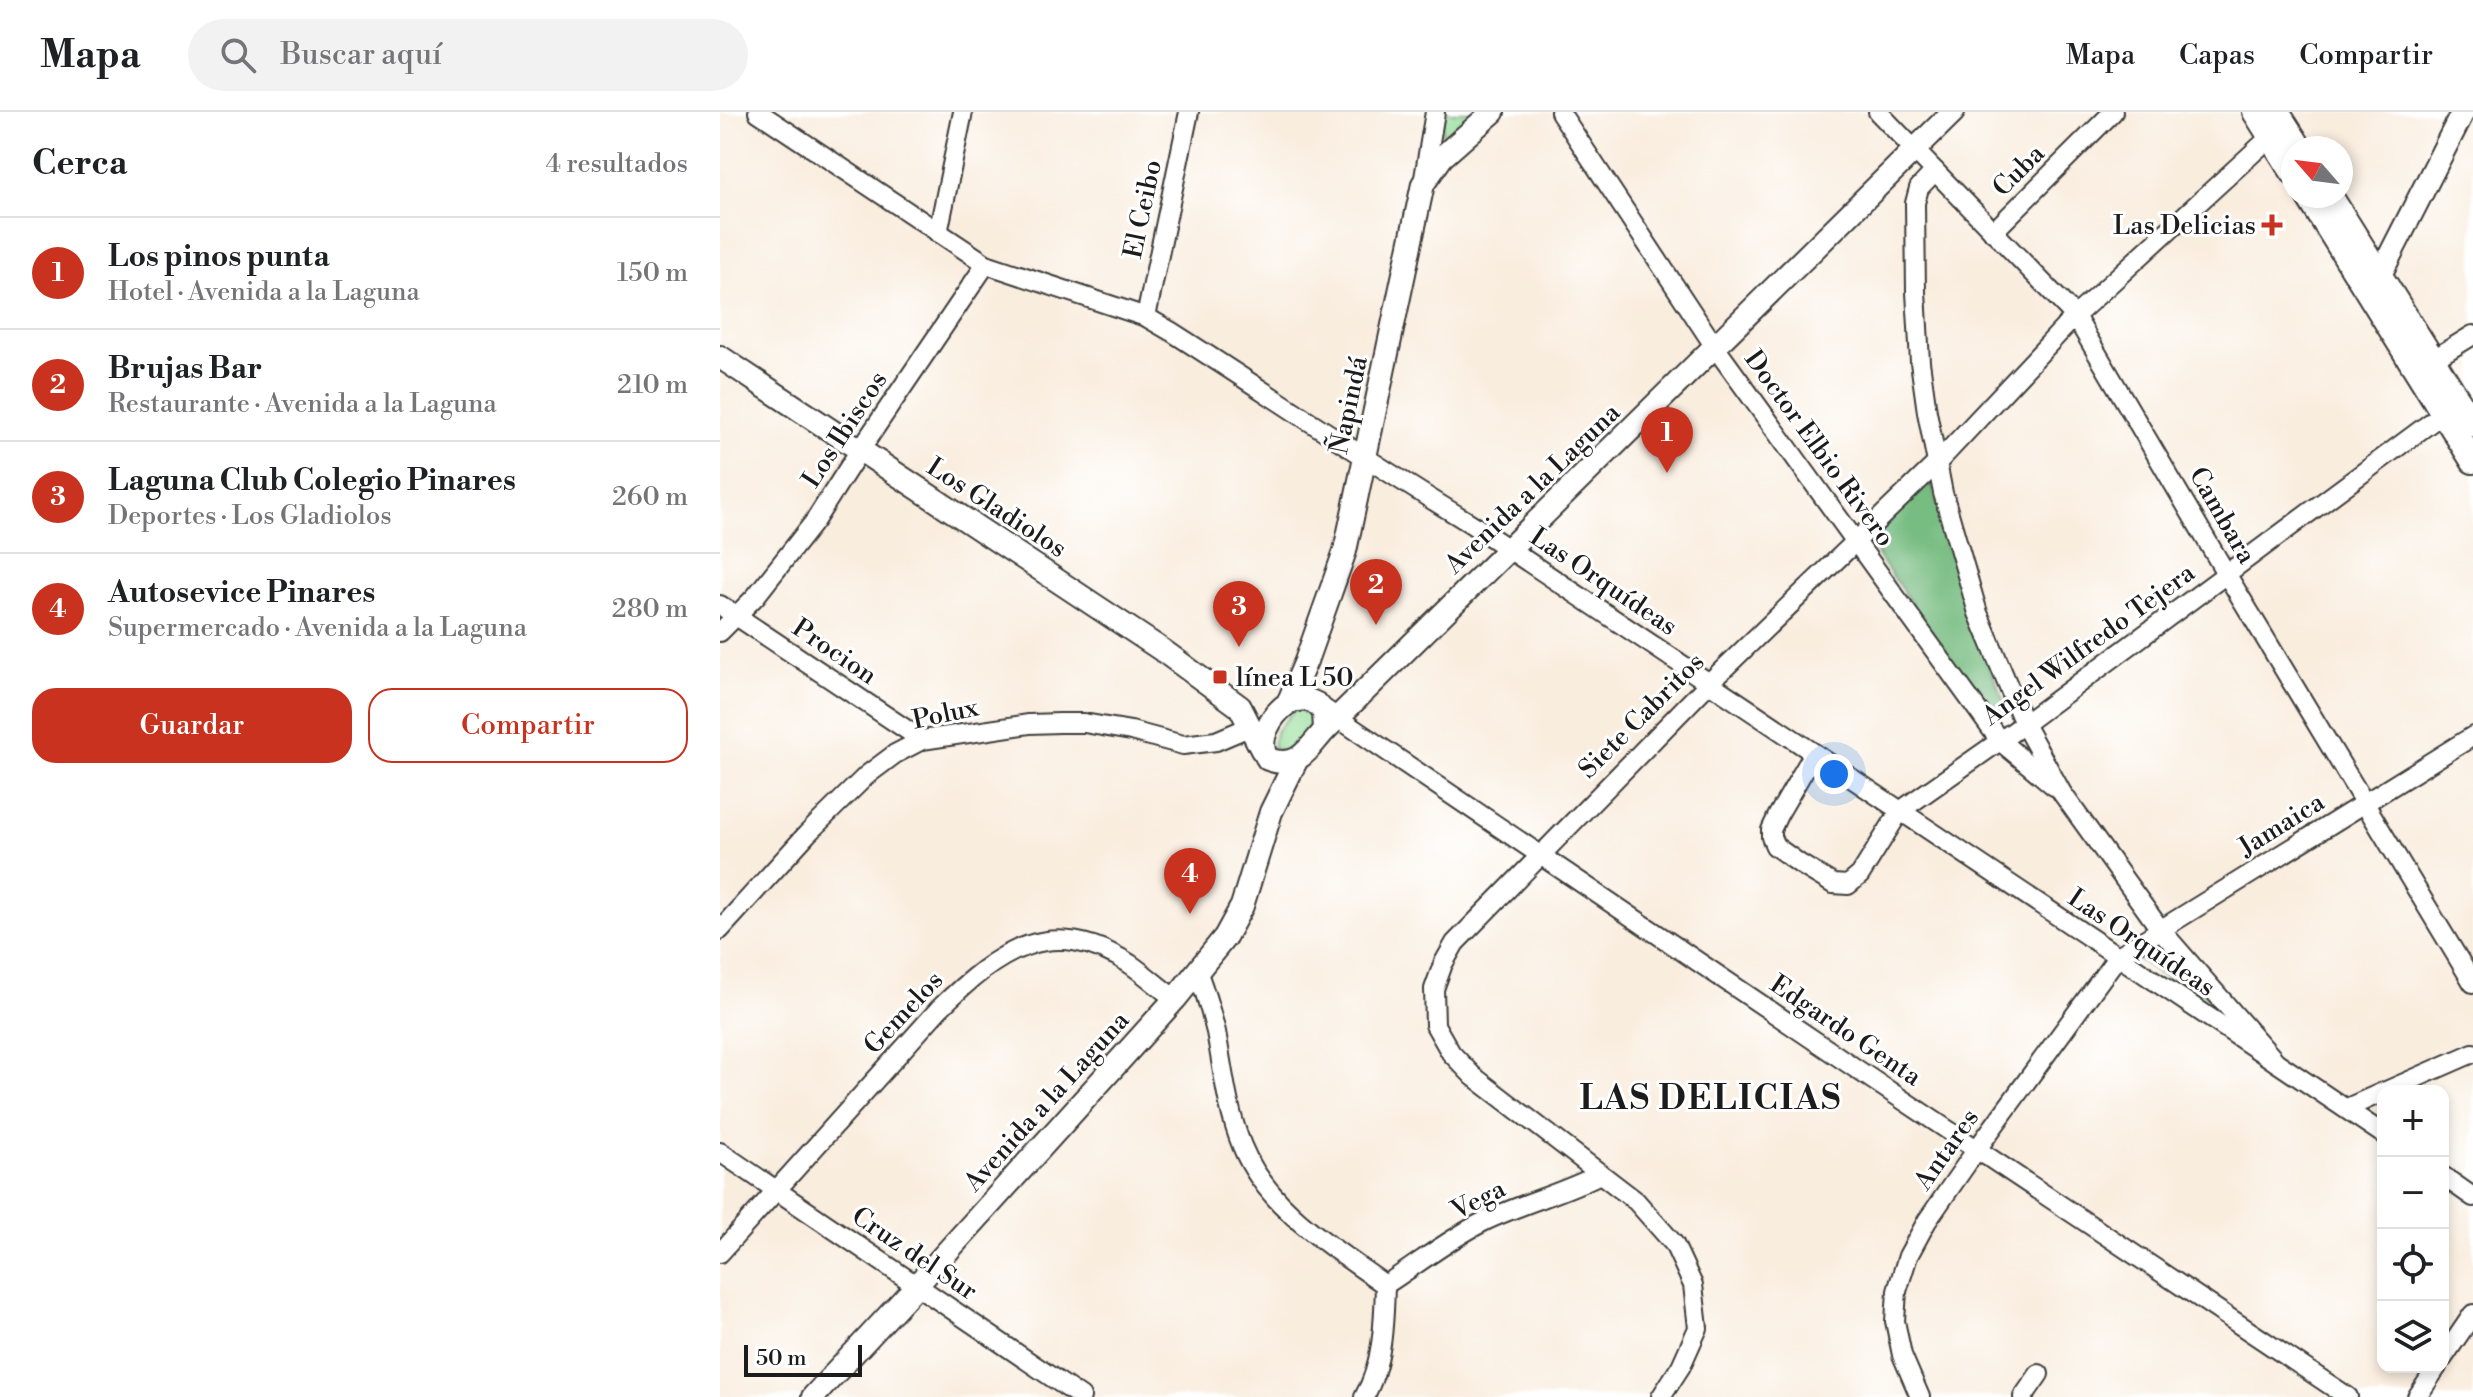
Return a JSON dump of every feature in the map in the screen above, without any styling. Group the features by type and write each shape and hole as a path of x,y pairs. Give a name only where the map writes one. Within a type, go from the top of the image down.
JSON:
{"main road":[{"path":"2255,112 2277,124"},
{"path":"2317,208 2370,276"},
{"path":"2336,208 2370,276 2451,408 2473,461"},
{"path":"2451,408 2473,424"}],"street":[{"name":"Las Orquídeas","path":"758,112 986,264 1146,317 1508,549 2377,1130"},
{"path":"778,112 797,138"},
{"path":"938,233 963,112"},
{"name":"El Ceibo","path":"1146,317 1189,112"},
{"name":"Ñapindá","path":"1285,706 1306,661 1345,551 1423,184 1435,112"},
{"path":"1423,184 1442,157 1493,112"},
{"name":"Doctor Elbio Rivero","path":"1560,112 1715,347 2000,741 2062,793"},
{"name":"Cambara","path":"1878,112 2075,316 2473,983"},
{"name":"Avenida a la Laguna","path":"1332,724 1952,112"},
{"name":"Cuba","path":"1993,232 2113,112"},
{"path":"2370,276 2384,267 2463,112"},
{"name":"Siete Cabritos","path":"1661,1397 1681,1366 1698,1328 1693,1285 1674,1244 1636,1201 1473,1076 1451,1053 1435,1025 1434,989 1443,964 1455,943 1709,683 1938,462 2075,316 2277,124"},
{"path":"1935,171 1919,188 1915,203 1920,362 1943,493 1978,613 2024,724 2062,793 2160,929 2276,1062"},
{"name":"Los Ibiscos","path":"720,632 755,597 814,522 986,264"},
{"path":"2424,365 2473,335"},
{"name":"Los Gladiolos","path":"720,357 1162,650 1244,717 1265,755"},
{"name":"Angel Wilfredo Tejera","path":"1900,811 2024,724 2451,408"},
{"name":"Procion","path":"720,605 922,740"},
{"path":"1244,717 1306,699 1317,704 1332,724 1296,761 1283,763 1265,755 1264,736 1285,706"},
{"name":"Polux","path":"720,930 807,834 867,775 895,754 922,740 1029,724 1060,723 1116,728 1183,745 1216,741 1244,717"},
{"name":"Edgardo Genta","path":"1332,724 1540,854 2348,1397"},
{"name":"Jamaica","path":"2118,956 2473,736"},
{"path":"1814,753 1771,830 1775,846 1800,864 1833,884 1848,885 1860,875 1900,811"},
{"name":"Avenida a la Laguna","path":"1265,755 1271,812"},
{"name":"Avenida a la Laguna","path":"813,1397 1198,973 1225,937 1242,906 1271,812 1296,761"},
{"name":"Gemelos","path":"720,1253 939,1009 972,977 1005,955 1037,941 1067,939 1100,948 1130,964 1175,999"},
{"name":"Antares","path":"1920,1397 1900,1344 1895,1321 1897,1291 1908,1256 1927,1221 1977,1149 2118,956"},
{"path":"1198,973 1215,1028 1229,1102 1241,1144 1257,1177 1287,1209 1385,1285 1373,1394"},
{"path":"2401,1085 2473,1053"},
{"path":"2347,1108 2377,1095"},
{"name":"Cruz del Sur","path":"720,1152 1081,1397"},
{"name":"Vega","path":"1385,1285 1483,1222 1573,1188 1600,1174"},
{"path":"2449,1180 2473,1197"},
{"path":"2449,1349 2473,1314"},
{"path":"2417,1397 2433,1373"},
{"path":"2023,1397 2039,1374"}],"green space":[{"path":"1445,112 1480,112 1446,138 1442,135"},
{"path":"1927,482 1933,487 1968,614 2005,703 2000,718 1995,722 1871,546 1872,536"},
{"path":"1295,709 1314,711 1316,721 1303,743 1283,753 1273,748 1275,732"},
{"path":"2156,941 2215,1008 2211,1010 2136,958 2137,954"}],"place":[{"name":"Las Delicias","path":"2272,225"},
{"name":"Los pinos punta","path":"1667,473"},
{"name":"Brujas Bar","path":"1376,625"},
{"name":"Laguna Club Colegio Pinares","path":"1239,647"},
{"name":"línea L 50","path":"1220,677"},
{"name":"Autosevice Pinares","path":"1190,914"}],"district":[{"name":"LAS DELICIAS","path":"1711,1097"}]}
